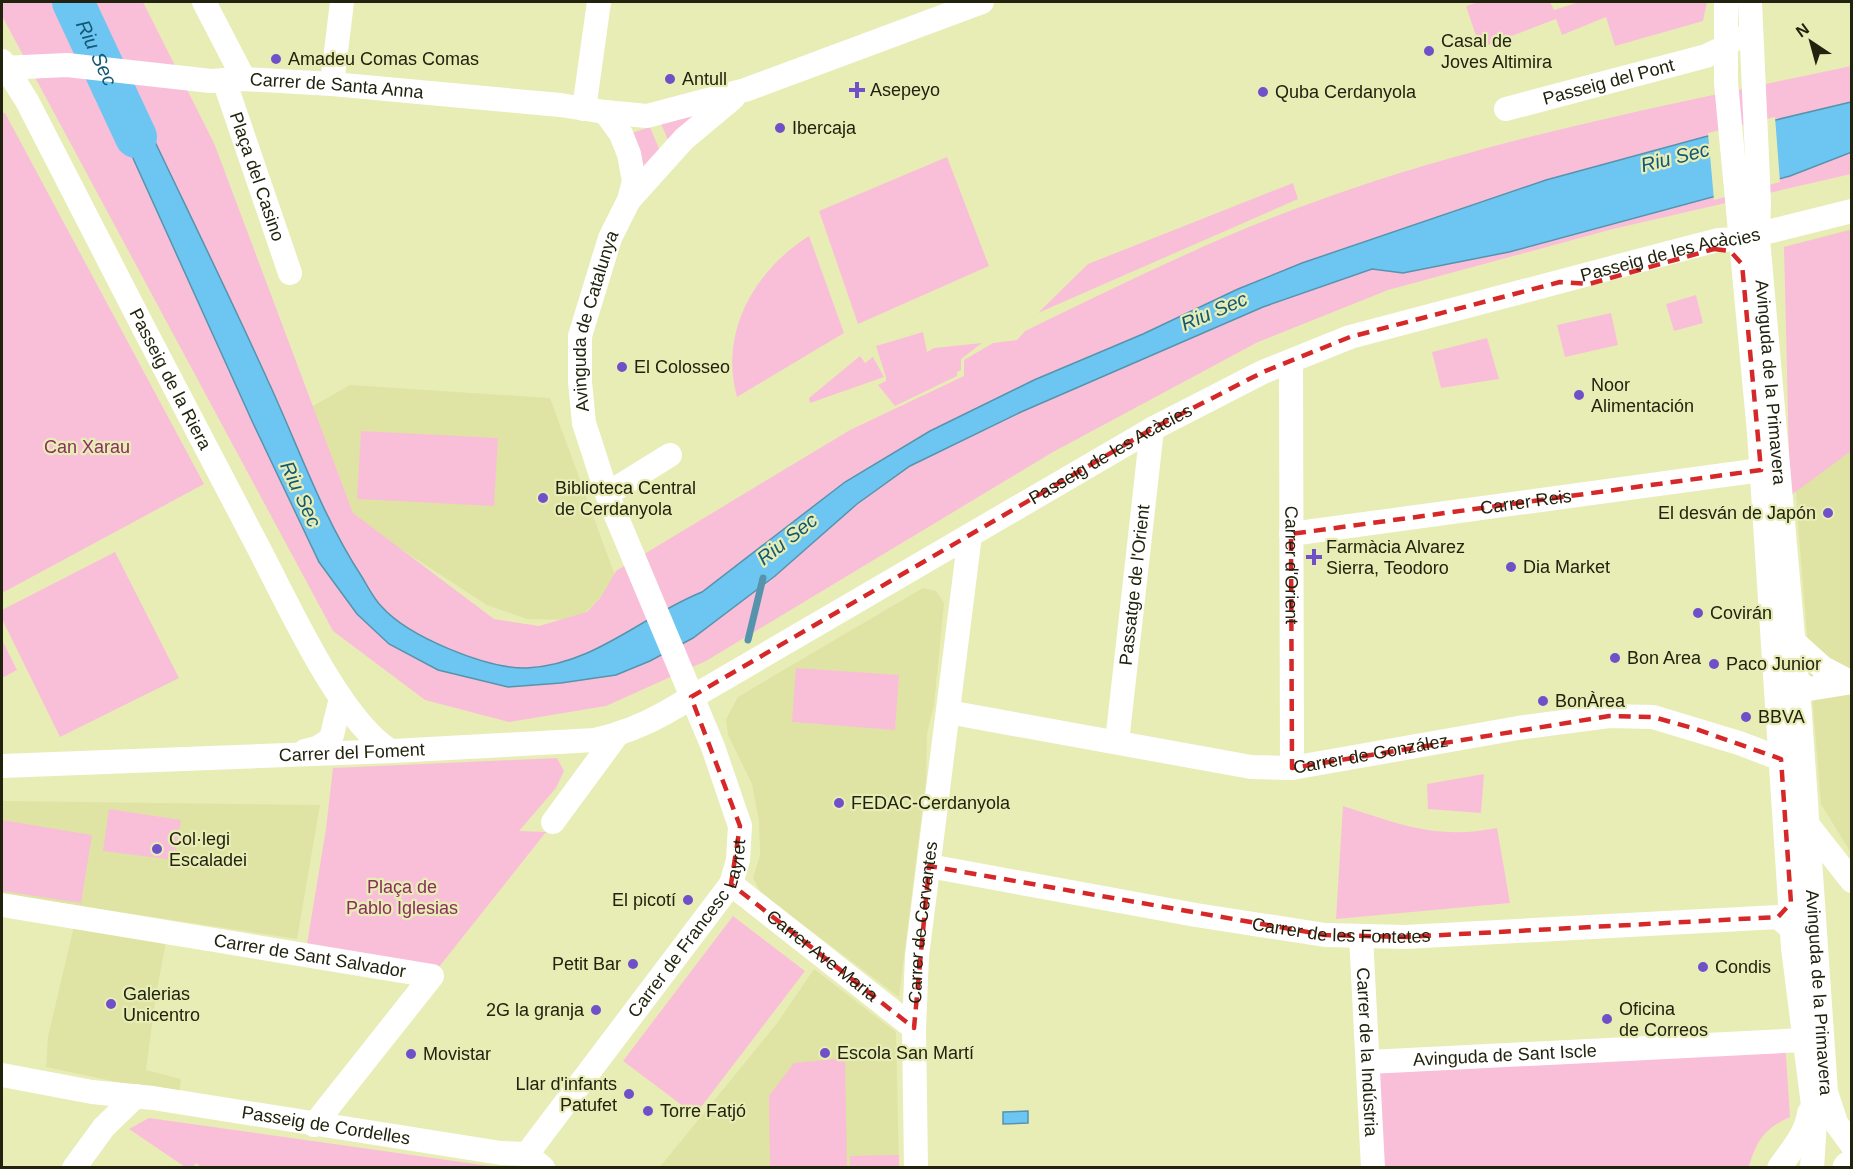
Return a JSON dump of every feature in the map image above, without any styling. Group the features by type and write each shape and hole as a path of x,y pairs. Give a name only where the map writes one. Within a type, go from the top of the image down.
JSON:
{"street":[{"name":"Plaça del Casino","path":"204,2 226,80 290,273"},
{"path":"332,84 342,2"},
{"path":"595,110 599,2"},
{"name":"Avinguda de Catalunya","path":"595,110 647,116 745,90 982,2"},
{"name":"Avinguda de la Primavera","path":"1726,2 1739,50 1759,202 1742,264 1761,470 1782,749 1781,917 1794,1040 1815,1121 1812,1167"},
{"name":"Avinguda de la Primavera","path":"1739,50 1736,209 1749,237 1794,642 1826,1092 1836,1123 1851,1145"},
{"name":"Passeig del Pont","path":"1506,110 1739,50"},
{"name":"Carrer de Santa Anna","path":"2,62 67,65 226,80 332,84 595,110"},
{"name":"Passeig de la Riera","path":"2,62 27,101 161,365 341,698 372,739 389,750"},
{"name":"Avinguda de Catalunya","path":"629,200 684,139 745,90"},
{"name":"Avinguda de Catalunya","path":"595,110 621,134 629,154 634,181 629,200 609,238 580,336 580,382 585,423 608,494 629,546"},
{"name":"Passeig de les Acàcies","path":"687,687 970,535 1152,429 1263,372 1350,337 1718,240 1749,237 1851,211"},
{"name":"Passeig de les Acàcies","path":"1560,282 1589,284 1714,249 1730,251 1742,264"},
{"name":"Carrer d'Orient","path":"1291,361 1292,768"},
{"name":"Passatge de l'Orient","path":"1117,742 1152,429"},
{"path":"608,494 670,455"},
{"name":"Carrer Reis","path":"1291,534 1761,470"},
{"name":"Carrer de Cervantes","path":"916,1167 914,1028 918,956 970,535"},
{"name":"Carrer de Francesc Layret","path":"535,1161 549,1123 731,884 738,860 740,826 713,747 629,546"},
{"name":"Avinguda de la Primavera","path":"1766,554 1778,582 1783,668 1787,678 1798,685"},
{"path":"1794,642 1839,679"},
{"path":"1782,749 1788,729 1788,697 1798,685 1809,689 1839,679"},
{"path":"1800,715 1839,679"},
{"name":"Carrer del Foment","path":"2,766 595,740 638,728 687,687"},
{"path":"291,754 317,748 331,740 341,698"},
{"name":"Carrer de González","path":"948,712 1251,766 1292,768 1518,728 1609,716 1653,717 1739,743 1782,749"},
{"path":"553,822 617,735"},
{"name":"Avinguda de la Primavera","path":"1782,749 1793,794 1805,798"},
{"path":"1808,829 1836,859 1851,881"},
{"name":"Avinguda de la Primavera","path":"1781,917 1800,880 1799,847 1808,829"},
{"name":"Carrer de les Fontetes","path":"928,867 1196,915 1325,935 1405,937 1781,917"},
{"name":"Carrer Ave Maria","path":"731,884 914,1028"},
{"name":"Carrer de Sant Salvador","path":"2,905 432,976 314,1125"},
{"name":"Carrer de la Indústria","path":"1361,936 1373,1167"},
{"name":"Avinguda de Sant Iscle","path":"1369,1062 1794,1040"},
{"path":"2,1075 94,1092 104,1127"},
{"name":"Passeig de Cordelles","path":"94,1092 144,1097 501,1153 535,1161"},
{"name":"Avinguda de la Primavera","path":"1779,1167 1797,1143 1808,1120 1810,1096"},
{"path":"74,1167 104,1127 144,1097"}],"highlighted area":[{"path":"1714,249 1730,251 1742,264 1761,470 1291,534 1292,768 1609,716 1653,717 1696,729 1781,759 1791,903 1778,917 1761,919 1405,937 1325,935 929,866 914,1028 731,884 740,826 691,697 1152,429 1263,372 1350,337 1560,282 1589,284"}],"shaded area":[{"path":"1851,229 1851,853 1821,804 1797,511 1784,247"},
{"path":"350,385 550,398 617,581 578,620 527,619 487,605 347,514 306,410"},
{"name":"FEDAC-Cerdanyola","path":"923,588 936,591 944,603 934,705 927,734 926,780 899,997 761,893 753,878 760,855 759,821 752,784 728,735 726,719 738,697"},
{"name":"Col·legi Escaladei","path":"2,801 320,805 297,939 2,894"},
{"name":"Galerias Unicentro","path":"77,913 169,925 156,995 146,1070 181,1079 179,1095 46,1067 48,1037"},
{"name":"Escola San Martí","path":"814,969 896,1032 899,1167 659,1168 778,1022"}],"green space":[{"path":"2,2 143,2 214,143 353,513 494,619 539,626 587,612 601,597 616,571 850,430 964,376 964,360 993,343 1017,340 1025,331 1175,259 1251,226 1328,197 1456,156 1522,139 1653,108 1851,66 1851,174 1613,229 1388,290 1258,342 1053,452 706,661 606,706 509,722 425,700 333,631 2,16"},
{"path":"1479,2 1550,2 1554,10 1579,2 1707,2 1703,21 1615,46 1606,17 1562,35 1556,19 1480,48 1466,6"},
{"path":"709,105 669,142 661,124"},
{"name":"Can Xarau","path":"2,113 5,113 204,484 2,593"},
{"path":"650,127 660,151 642,169 629,134"},
{"path":"947,157 989,266 858,324 819,211"},
{"path":"1293,183 1298,199 1038,313 1088,264"},
{"path":"1851,230 1851,451 1790,496 1784,247"},
{"path":"809,236 844,333 737,397 733,373 733,349 737,327 746,305 757,285 772,267 789,250"},
{"path":"1696,295 1703,323 1674,331 1666,304"},
{"path":"1611,313 1618,345 1565,357 1557,325"},
{"path":"923,332 927,352 934,348 982,343 961,359 961,370 957,372 957,376 895,406 878,385 886,381 886,377 876,346"},
{"path":"1487,338 1499,379 1441,388 1432,352"},
{"path":"860,356 865,363 873,357 884,377 810,403 809,398"},
{"path":"361,431 498,438 494,506 357,499"},
{"path":"115,552 179,678 60,737 2,619 2,610"},
{"path":"2,640 17,670 2,678"},
{"path":"796,668 899,675 895,730 792,722"},
{"name":"Plaça de Pablo Iglesias","path":"557,758 564,771 556,788 519,831 546,832 435,972 306,950 326,829 333,768"},
{"path":"1484,774 1481,813 1428,809 1427,784"},
{"path":"1343,806 1400,824 1436,831 1455,832 1497,828 1510,903 1336,919"},
{"path":"109,809 181,820 174,860 103,851"},
{"path":"2,820 92,835 81,903 2,891"},
{"path":"733,916 805,971 695,1115 623,1061"},
{"path":"1785,1041 1790,1117 1768,1130 1755,1149 1749,1166 1373,1167 1369,1062"},
{"path":"845,1058 847,1167 770,1167 769,1096 794,1063"},
{"path":"149,1118 497,1167 513,1167 202,1168 196,1163 193,1167 185,1167 129,1129"},
{"path":"899,1155 899,1167 850,1167 850,1156"}],"water":[{"path":"111,85 138,106 253,348 323,507 376,600 394,618 429,640 491,663 527,668 551,665 596,649 702,592 845,482 930,431 1034,380 1302,263 1546,180 1704,137 1851,102 1852,152 1790,176 1509,252 1403,273 1372,269 1263,307 1021,412 910,466 857,504 775,576 693,638 650,661 616,675 561,683 508,687 438,670 389,644 357,614 319,562 252,421 108,103"},
{"path":"1028,1111 1028,1123 1003,1124 1003,1112"}],"pier":[{"path":"1775,117 1780,182 1714,200 1708,133"}],"waterway":[{"name":"Riu Sec","path":"73,2 136,137"},
{"path":"748,640 763,578"}],"place":[{"name":"Casal de Joves Altimira","path":"1429,51"},
{"name":"Amadeu Comas Comas","path":"276,59"},
{"name":"Antull","path":"670,79"},
{"name":"Asepeyo","path":"857,90"},
{"name":"Quba Cerdanyola","path":"1263,92"},
{"name":"Ibercaja","path":"780,128"},
{"name":"El Colosseo","path":"622,367"},
{"name":"Noor Alimentación","path":"1579,395"},
{"name":"Biblioteca Central de Cerdanyola","path":"543,498"},
{"name":"El desván de Japón","path":"1828,513"},
{"name":"Farmàcia Alvarez Sierra, Teodoro","path":"1314,557"},
{"name":"Dia Market","path":"1511,567"},
{"name":"Covirán","path":"1698,613"},
{"name":"Bon Area","path":"1615,658"},
{"name":"Paco Junior","path":"1714,664"},
{"name":"BonÀrea","path":"1543,701"},
{"name":"BBVA","path":"1746,717"},
{"name":"FEDAC-Cerdanyola","path":"839,803"},
{"name":"Col·legi Escaladei","path":"157,849"},
{"name":"El picotí","path":"688,900"},
{"name":"Petit Bar","path":"633,964"},
{"name":"Condis","path":"1703,967"},
{"name":"Galerias Unicentro","path":"111,1004"},
{"name":"2G la granja","path":"596,1010"},
{"name":"Oficina de Correos","path":"1607,1019"},
{"name":"Escola San Martí","path":"825,1053"},
{"name":"Movistar","path":"411,1054"},
{"name":"Llar d'infants Patufet","path":"629,1094"},
{"name":"Torre Fatjó","path":"648,1111"}]}
